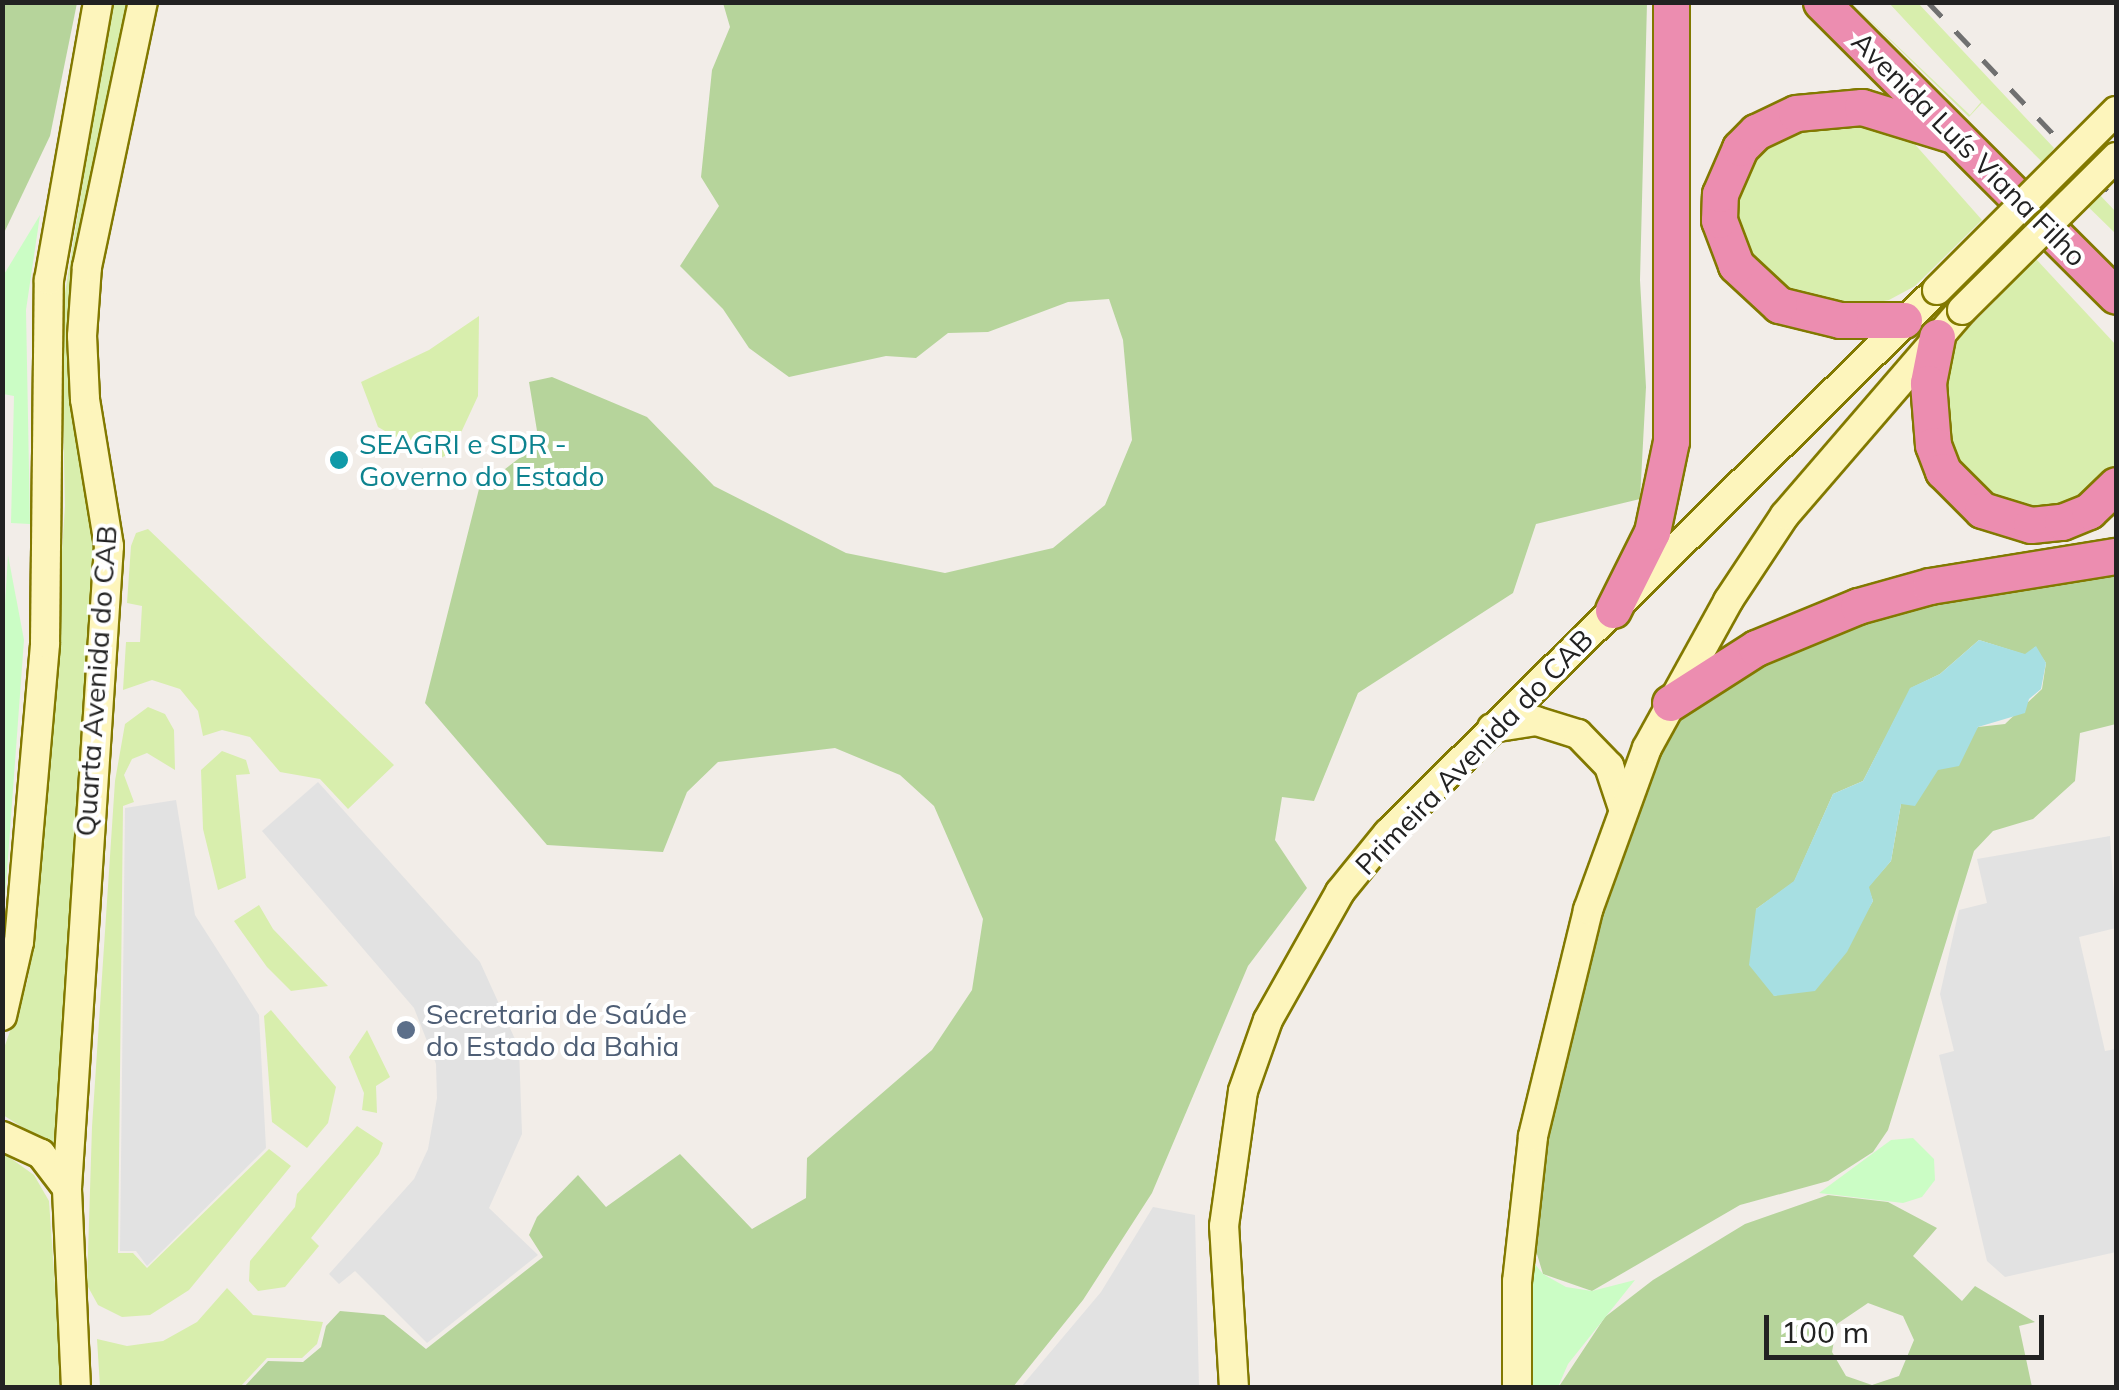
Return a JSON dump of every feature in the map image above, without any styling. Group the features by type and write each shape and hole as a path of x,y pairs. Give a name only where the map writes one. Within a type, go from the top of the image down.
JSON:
{"highway":[{"path":"1613,610 1652,532 1670,441 1671,2"},
{"name":"Avenida Luís Viana Filho","path":"1822,2 2112,296"},
{"path":"1904,320 1840,320 1779,305 1736,265 1719,220 1720,194 1740,148 1756,132 1796,113 1862,108 1950,134"},
{"path":"1937,337 1928,382 1934,444 1943,471 1982,510 2031,525 2062,522 2089,512 2116,485"},
{"path":"1670,703 1756,648 1858,606 1930,586 2116,556"}],"main road":[{"name":"Quarta Avenida do CAB","path":"2,1016 19,942 45,643 49,280 98,2"},
{"name":"Quarta Avenida do CAB","path":"76,1388 67,1188 109,546 85,400 83,316 87,267 143,2"},
{"name":"Primeira Avenida do CAB","path":"1234,1388 1224,1295 1230,1158 1268,1020 1340,892 1388,833 1492,728 2116,112"},
{"path":"1517,1388 1517,1282 1533,1136 1570,972 1623,808 1670,703 1785,515 1962,310 2116,158"},
{"path":"1492,728 1536,721 1578,734 1609,766 1623,808"},
{"path":"2,1136 41,1154 67,1188"}],"green space":[{"path":"3,2 77,3 50,136 3,235"},
{"path":"112,3 134,3 77,276 95,533 57,1149 3,1115 3,1051 27,983 37,927 65,506 61,318"},
{"path":"723,3 1647,3 1640,280 1646,387 1640,499 1536,524 1513,593 1358,693 1314,801 1282,797 1275,840 1307,888 1248,966 1152,1193 1083,1300 1013,1387 244,1387 268,1361 303,1362 321,1347 326,1326 340,1311 384,1315 426,1349 543,1257 529,1235 537,1217 578,1175 606,1207 680,1154 752,1229 806,1198 807,1158 932,1050 972,990 983,919 934,806 900,775 835,748 718,762 687,792 663,852 547,845 425,703 479,489 539,443 529,382 552,377 647,417 714,486 846,553 945,573 1053,548 1105,505 1132,440 1123,340 1109,299 1068,302 988,332 948,333 916,358 886,356 789,377 749,348 723,309 680,266 719,206 701,177 712,70 730,27"},
{"path":"1852,3 1970,115 1981,102 1889,3 1918,3 2054,148 2044,161 2088,203 2098,193 2116,212 2116,234 1982,103 1969,117"},
{"path":"1823,117 1880,125 1912,141 1982,220 1915,286 1889,300 1852,307 1806,303 1763,279 1738,244 1733,212 1739,172 1759,146"},
{"path":"40,215 26,310 30,524 11,523 14,396 3,394 3,276"},
{"path":"2036,259 2116,345 2116,464 2082,502 2060,509 2002,506 1969,480 1945,439 1939,394 1948,349"},
{"path":"479,316 478,396 452,452 441,458 423,453 378,427 361,382 429,350"},
{"path":"148,529 394,765 348,809 320,779 280,772 250,737 222,730 203,736 198,711 180,689 152,680 123,690 126,642 140,642 142,606 127,603 131,546 136,533"},
{"path":"8,555 24,640 3,925 2,653"},
{"path":"2116,556 2116,724 2080,733 2075,781 2033,819 1993,831 1974,851 1888,1130 1873,1152 1828,1181 1740,1205 1592,1291 1543,1274 1523,1208 1557,1022 1670,703 1756,648","holes":["1979,640 2026,655 2035,647 2046,663 2042,689 2005,724 1978,727 1901,804 1891,861 1868,887 1873,901 1860,923 1794,990 1774,996 1756,909 1794,882 1833,794 1863,781 1911,688 1940,674"]},
{"path":"148,707 165,714 174,730 175,770 147,753 132,759 124,775 134,802 123,806 118,1253 133,1253 147,1268 269,1149 291,1166 189,1290 150,1315 122,1317 98,1305 87,1285 92,1127 115,781 125,724"},
{"path":"222,751 246,760 250,774 236,775 246,878 218,890 203,829 201,770"},
{"path":"259,905 273,929 328,986 291,991 267,967 234,921"},
{"path":"271,1010 336,1087 328,1123 307,1148 272,1122 264,1016"},
{"path":"367,1030 390,1077 376,1086 377,1113 362,1110 364,1093 349,1057"},
{"path":"357,1126 383,1143 379,1154 311,1238 319,1246 285,1287 258,1291 249,1281 250,1261 295,1207 297,1194"},
{"path":"1913,1138 1934,1159 1935,1180 1922,1197 1903,1203 1819,1193 1891,1140"},
{"path":"2,1152 34,1175 49,1201 62,1387 3,1387"},
{"path":"1828,1195 1888,1202 1937,1228 1913,1256 1962,1301 1975,1286 2035,1322 2019,1326 2032,1387 1558,1388 1605,1317 1653,1280 1745,1224","holes":["1868,1303 1903,1316 1914,1340 1899,1376 1872,1385 1846,1376 1832,1352 1837,1324"]},
{"path":"1520,1246 1543,1274 1566,1287 1592,1291 1635,1280 1568,1364 1558,1387 1517,1388"},
{"path":"227,1288 253,1315 323,1322 317,1344 302,1358 267,1358 240,1387 100,1387 97,1339 127,1346 163,1341 197,1322"}],"shaded area":[{"path":"318,782 480,962 519,1048 522,1134 489,1208 538,1255 427,1343 355,1271 339,1284 329,1274 414,1179 428,1149 437,1098 436,1064 414,1008 262,831"},
{"path":"176,800 195,915 259,1015 266,1148 147,1266 136,1251 120,1251 125,808"},
{"path":"2110,836 2116,928 2079,937 2105,1051 2116,1049 2116,1252 2005,1277 1987,1261 1939,1055 1954,1051 1940,994 1959,910 1987,903 1977,859"},
{"path":"1153,1207 1195,1215 1199,1387 1021,1387 1101,1292"}],"water":[{"path":"1979,640 2025,654 2036,646 2046,663 2041,689 2029,699 2025,713 1978,727 1959,766 1938,770 1915,806 1901,804 1891,861 1869,887 1873,901 1847,952 1815,991 1774,996 1749,965 1756,909 1794,881 1833,794 1863,781 1910,688 1940,674"}],"railway":[{"path":"1928,2 2116,200"},
{"path":"2085,145 2116,178"}],"place":[{"name":"SEAGRI e SDR - Governo do Estado","path":"339,460"},
{"name":"Secretaria de Saúde do Estado da Bahia","path":"406,1030"}]}
